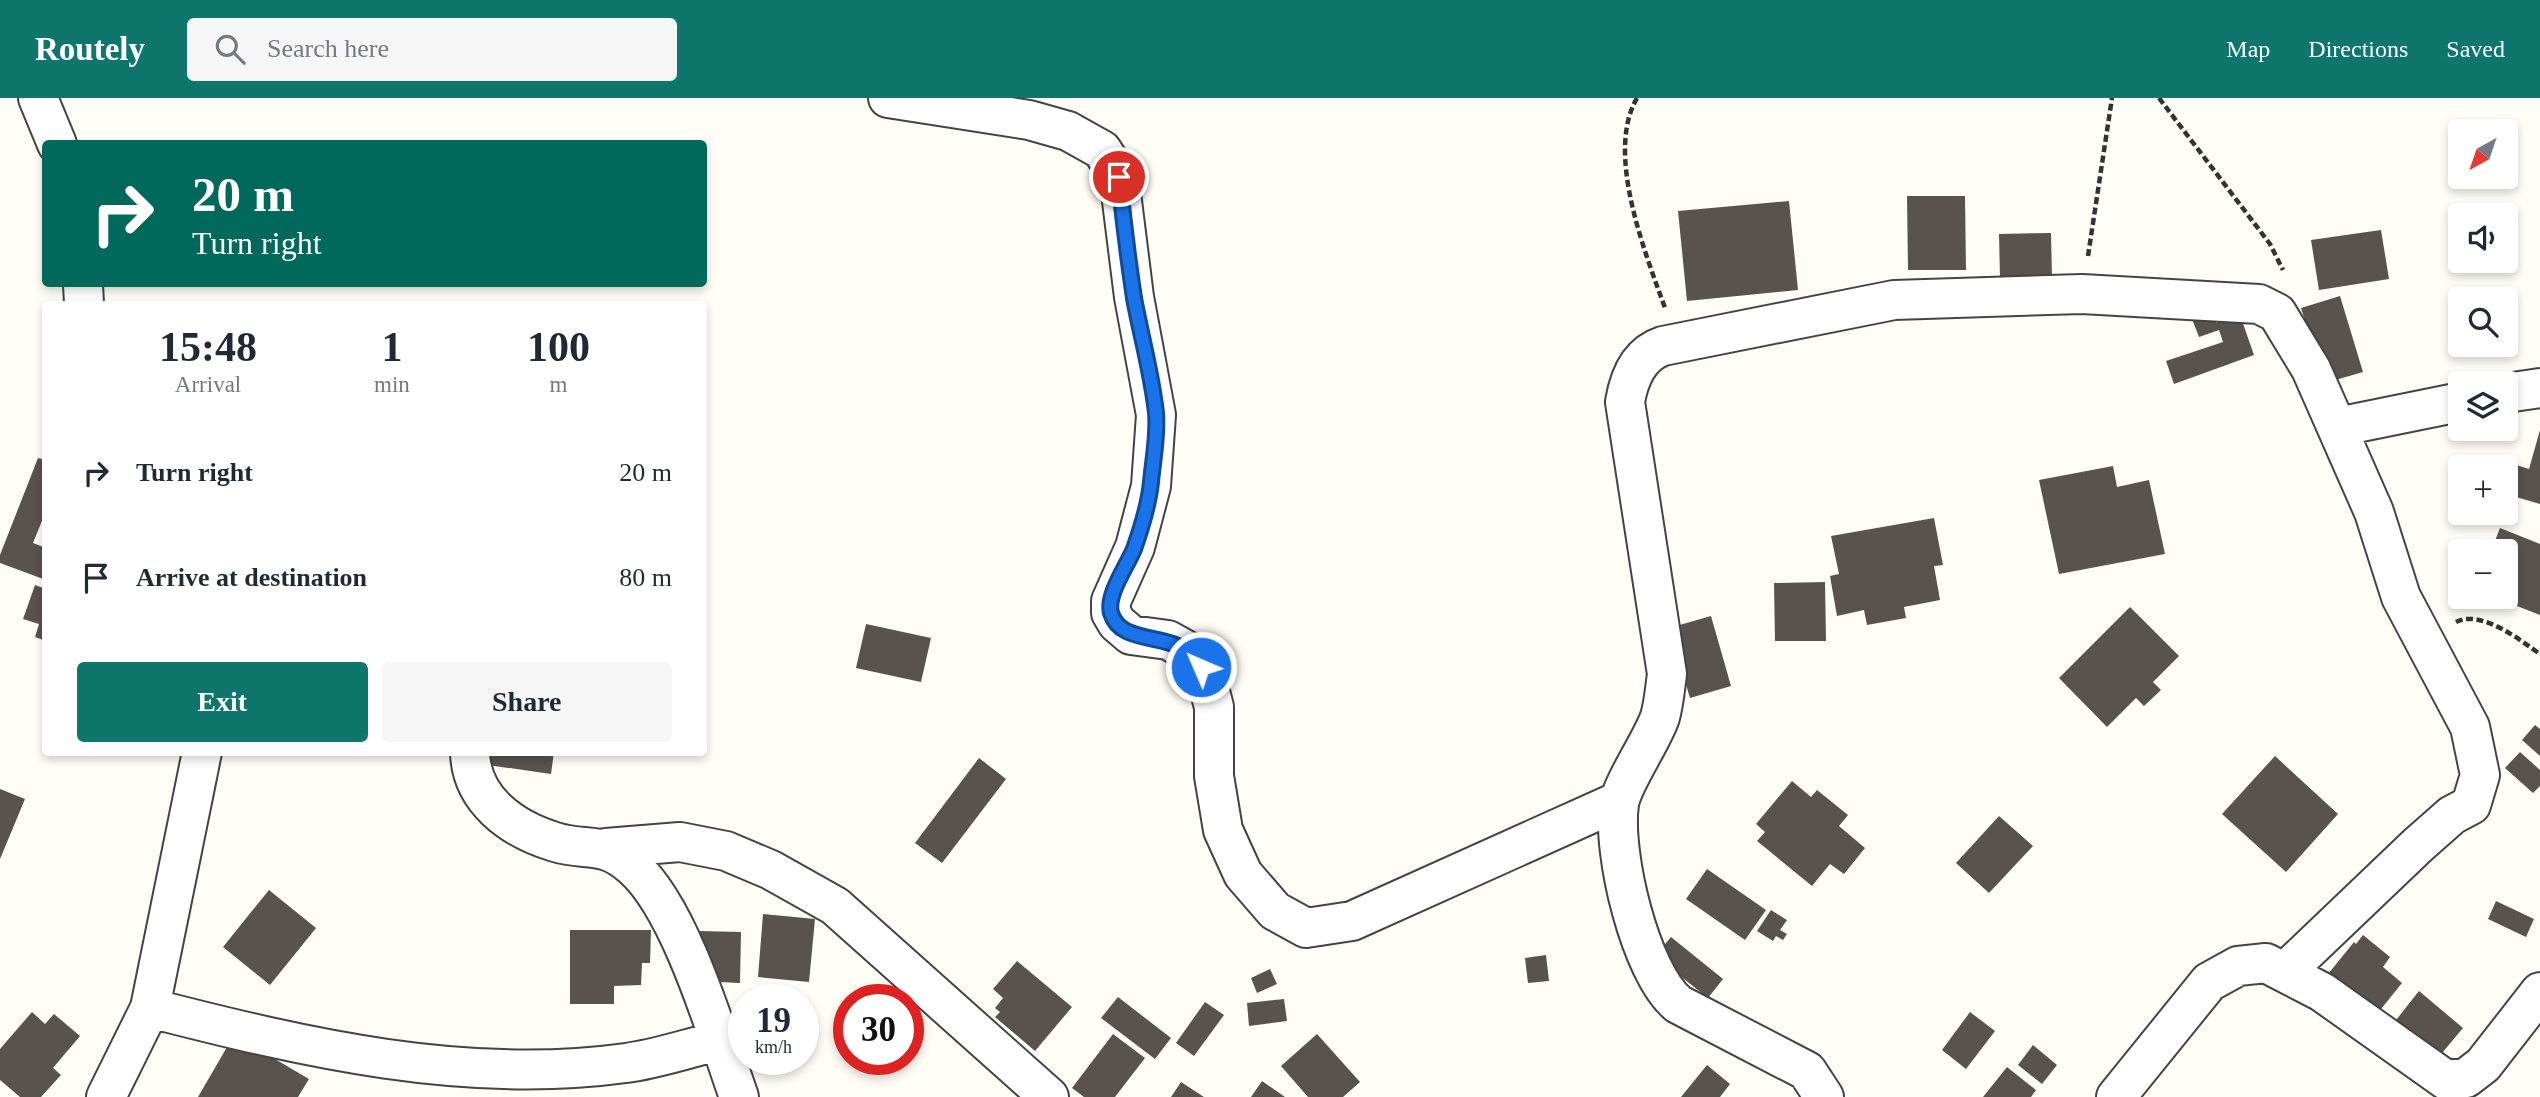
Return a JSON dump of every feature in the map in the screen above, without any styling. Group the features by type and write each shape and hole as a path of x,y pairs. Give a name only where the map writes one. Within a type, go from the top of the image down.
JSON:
{"street":[{"path":"38,98 55,140"},
{"path":"888,98 1029,120 1068,131 1102,149 1119,177 1134,297 1156,415 1151,486 1135,547 1111,601 1111,613 1116,623 1131,635 1168,640 1195,654 1207,680 1214,707 1214,775 1223,830 1243,874 1275,911 1306,928 1352,921 1619,801"},
{"path":"1824,1097 1807,1071 1678,1004 1664,992 1639,940 1618,837 1619,801 1660,716 1667,674 1625,402 1628,383 1650,351 1678,342 1894,300 2082,295 2259,303 2269,307 2291,334 2337,427 2374,512 2401,597 2470,727 2480,775 2477,793 2471,804 2452,815 2418,845 2286,971"},
{"path":"2518,391 2540,388"},
{"path":"2337,427 2448,404"},
{"path":"106,1097 126,1062 150,1008 201,756"},
{"path":"470,756 470,771 490,805 514,825 556,843 606,848 680,842 726,851 771,870 835,906 1049,1097"},
{"path":"606,848 633,867 655,892 673,922 739,1097"},
{"path":"2116,1097 2209,982 2238,966 2266,963 2286,971 2322,992 2446,1080 2466,1078 2483,1065 2540,992"},
{"path":"150,1008 259,1036 437,1065 531,1069 627,1063 719,1041"}],"path":[{"path":"1637,98 1628,114 1625,164 1644,250 1678,342"},
{"path":"2082,295 2112,98"},
{"path":"2159,98 2270,244 2284,274"},
{"path":"2425,643 2460,619 2483,621 2540,654"}],"building":[{"path":"1907,196 1965,196 1966,270 1908,270"},
{"path":"1789,201 1798,290 1687,301 1678,211"},
{"path":"2381,230 2389,279 2319,290 2311,240"},
{"path":"2051,233 2052,278 2000,278 1999,234"},
{"path":"2340,296 2363,372 2325,383 2301,308"},
{"path":"2213,313 2216,323 2240,315 2254,355 2174,384 2166,361 2223,342 2219,330 2199,337 2192,319"},
{"path":"2540,430 2540,504 2518,498 2518,466 2529,469"},
{"path":"38,458 42,459 42,521 33,543 42,546 42,579 0,563 0,555"},
{"path":"2113,466 2117,487 2149,480 2165,554 2059,574 2039,480"},
{"path":"1934,518 1943,565 1934,566 1940,600 1904,607 1906,618 1867,625 1864,610 1837,616 1830,576 1839,574 1831,536"},
{"path":"2500,528 2540,544 2540,615 2518,606 2518,539 2496,539"},
{"path":"1825,582 1826,641 1775,641 1774,583"},
{"path":"35,585 42,588 42,640 35,637 39,624 23,619"},
{"path":"2130,607 2179,656 2153,682 2161,690 2144,706 2136,698 2107,727 2059,678"},
{"path":"1711,616 1731,686 1690,698 1669,628"},
{"path":"866,624 931,638 921,682 856,668"},
{"path":"2535,725 2540,729 2540,756 2522,740"},
{"path":"2520,752 2540,770 2540,786 2533,793 2505,768"},
{"path":"482,756 553,756 551,774 481,764"},
{"path":"2275,756 2338,814 2286,872 2222,814"},
{"path":"979,758 1006,779 942,863 915,843"},
{"path":"1792,781 1811,797 1817,790 1848,815 1839,826 1865,848 1844,874 1830,864 1812,886 1757,841 1765,832 1756,824"},
{"path":"0,789 25,799 0,859"},
{"path":"1999,816 2033,846 1989,893 1956,863"},
{"path":"1707,869 1766,910 1745,940 1686,899"},
{"path":"269,890 316,928 270,985 223,947"},
{"path":"2496,901 2534,919 2526,937 2488,919"},
{"path":"1771,910 1787,920 1780,930 1787,934 1783,940 1776,936 1773,941 1757,931"},
{"path":"763,914 815,919 809,982 758,977"},
{"path":"570,930 651,930 650,963 642,963 641,985 614,986 614,1004 570,1004"},
{"path":"699,931 741,932 740,983 698,981"},
{"path":"2363,935 2390,957 2383,967 2402,983 2373,1019 2324,979"},
{"path":"1671,937 1723,979 1708,998 1655,956"},
{"path":"1546,955 1549,981 1528,983 1525,958"},
{"path":"1017,961 1072,1007 1035,1051 995,1017 1000,1012 995,1008 1003,998 993,989"},
{"path":"1270,969 1277,984 1257,993 1251,978"},
{"path":"2419,991 2463,1028 2432,1065 2389,1029"},
{"path":"1118,997 1171,1038 1155,1059 1101,1018"},
{"path":"1284,999 1287,1021 1249,1026 1247,1003"},
{"path":"1205,1002 1224,1015 1194,1056 1176,1043"},
{"path":"32,1012 45,1024 54,1014 80,1036 53,1068 61,1075 41,1097 20,1097 0,1080 0,1049"},
{"path":"1970,1012 1995,1031 1966,1069 1942,1050"},
{"path":"1113,1034 1145,1058 1115,1097 1084,1097 1072,1088"},
{"path":"1317,1034 1360,1082 1343,1097 1308,1097 1281,1066"},
{"path":"234,1035 309,1079 298,1097 198,1097"},
{"path":"2033,1045 2057,1065 2042,1084 2018,1065"},
{"path":"1707,1065 1730,1084 1720,1097 1681,1097"},
{"path":"2007,1067 2036,1090 2031,1097 1983,1097"},
{"path":"1262,1081 1285,1097 1251,1097"},
{"path":"1181,1082 1204,1097 1171,1097"}],"route":[{"path":"1119,177 1134,297 1156,415 1151,486 1135,547 1111,601 1111,613 1116,623 1131,635 1168,640 1183,646 1195,654 1201,667"}]}
